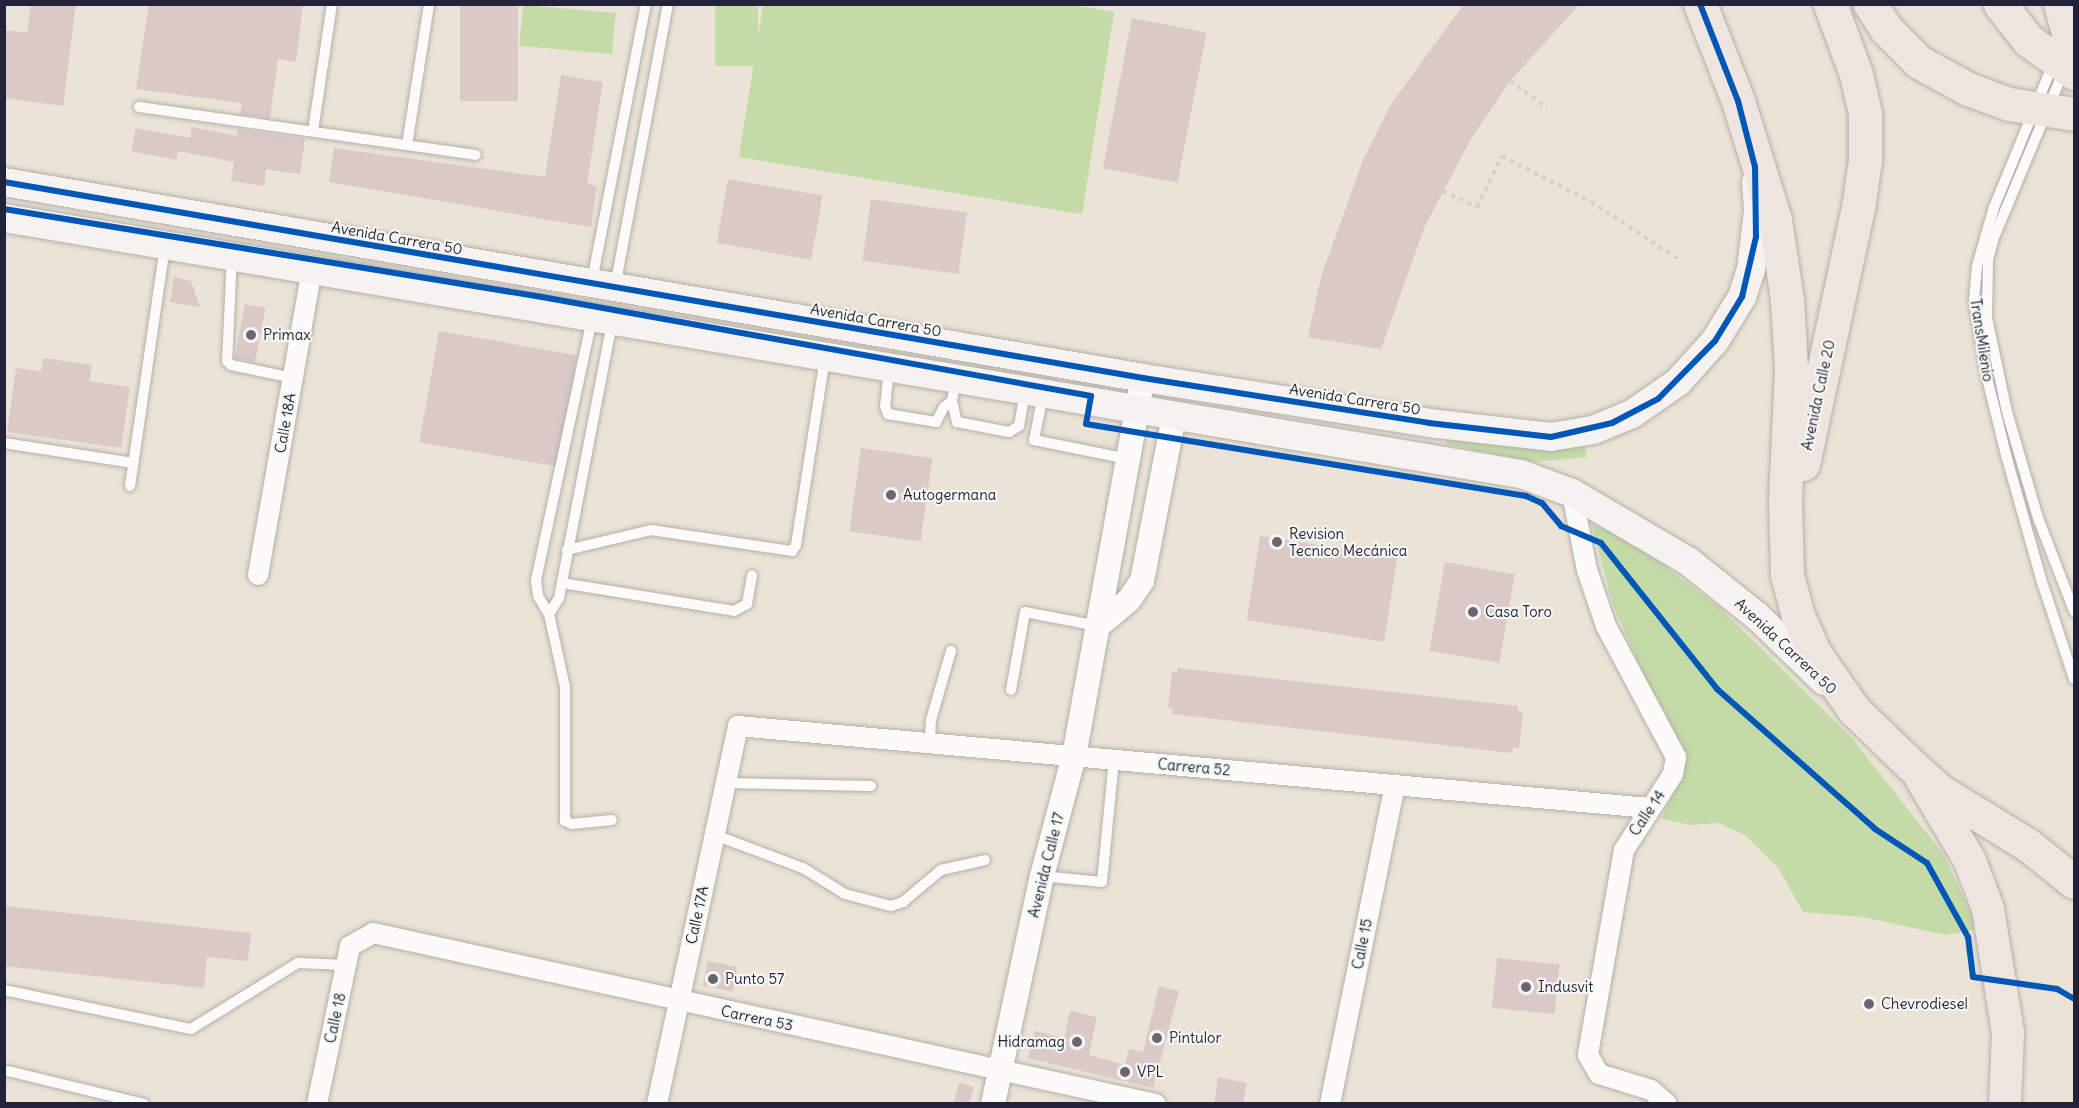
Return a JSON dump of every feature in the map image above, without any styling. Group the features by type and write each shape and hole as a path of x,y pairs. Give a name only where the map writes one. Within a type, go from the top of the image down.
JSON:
{"highway":[{"name":"Avenida Calle 20","path":"1700,4 1749,135 1774,220 1787,299 1791,368 1785,499 1787,575 1815,654 1854,710 1940,791 2028,845 2074,882"},
{"name":"Avenida Calle 20","path":"1830,4 1863,103 1864,160 1858,208 1802,471 1802,553 1827,640 1846,676 1911,765"},
{"path":"1870,4 1886,30 1919,62 1968,89 2052,111"},
{"path":"2000,4 2028,40 2068,45"}],"main road":[{"name":"Avenida Calle 20","path":"1715,342 1742,297 1754,248 1758,210 1749,135"},
{"name":"Avenida Carrera 50","path":"4,182 1143,378 1413,436 1572,493 1688,561 1758,617 1854,710"},
{"name":"Avenida Carrera 50","path":"4,218 889,369 954,391 1034,394 1173,417 1413,436 1540,436 1593,430 1658,399 1715,342"},
{"path":"1911,765 1940,806 1970,861 1988,909 2008,1032 2005,1104"}],"street":[{"name":"Calle 18A","path":"258,575 312,270"},
{"name":"Avenida Calle 17","path":"993,1104 1042,876 1074,756 1143,378"},
{"path":"1098,626 1129,600 1142,581 1173,417"},
{"name":"Calle 14","path":"1572,493 1587,570 1606,626 1676,757 1673,774 1624,850 1588,1055 1599,1074 1651,1090 1667,1104"},
{"name":"Carrera 52","path":"738,726 1649,808"},
{"name":"Calle 17A","path":"657,1104 738,726"},
{"name":"Calle 15","path":"1330,1104 1395,785"},
{"name":"Carrera 53","path":"359,937 373,933 679,1002 1156,1104"},
{"name":"Calle 18","path":"317,1104 350,946 359,937"}],"lane":[{"path":"313,131 332,4"},
{"path":"407,145 429,4"},
{"path":"603,286 646,4"},
{"path":"603,286 668,4"},
{"name":"TransMilenio","path":"2068,45 2052,111 1994,237 1988,260 1988,318 2007,412 2038,518 2074,611"},
{"path":"139,106 477,155"},
{"name":"TransMilenio","path":"2052,111 1985,234 1974,302 1986,374 2006,455 2041,579 2074,679"},
{"path":"130,486 165,245"},
{"path":"232,256 226,361 231,365 293,378"},
{"path":"549,614 559,598 562,583 602,319"},
{"path":"602,319 536,581 538,596 549,614 567,714 565,821 572,824 612,820"},
{"path":"567,550 651,530 792,551 796,545 825,358"},
{"path":"889,369 885,406 888,414 936,422 954,391"},
{"path":"954,391 957,422 1014,432 1034,394"},
{"path":"1034,394 1034,440 1128,459"},
{"path":"4,443 133,463"},
{"path":"562,583 734,611 747,604 752,575"},
{"path":"1011,690 1025,612 1098,626"},
{"path":"930,743 931,720 951,651"},
{"path":"1042,876 1102,882 1114,760"},
{"path":"726,783 871,786"},
{"path":"714,836 811,872 845,894 891,906 903,902 941,870 985,860"},
{"path":"4,990 191,1029 298,963 346,965"},
{"path":"8,1071 144,1104"}],"path":[{"path":"1510,81 1547,108"},
{"path":"1443,191 1478,207 1502,156 1591,202 1678,259"}],"green space":[{"path":"1066,4 1114,12 1082,214 739,157 763,5"},
{"path":"523,5 616,13 612,54 519,46"},
{"path":"715,5 758,5 758,66 715,66"},
{"path":"1448,436 1584,443 1587,457 1535,462 1446,444"},
{"path":"1592,525 1616,533 1647,552 1721,609 1851,737 1944,855 1978,929 1946,935 1863,917 1803,912 1779,869 1746,836 1719,823 1691,825 1661,819 1682,775 1684,749 1645,678 1613,605"}],"building":[{"path":"31,4 76,4 63,106 4,98 4,30 27,33"},
{"path":"149,4 303,4 296,62 278,59 270,118 240,114 242,103 136,89"},
{"path":"460,4 518,4 518,101 460,101"},
{"path":"1464,4 1580,4 1510,81 1472,137 1425,226 1381,349 1308,337 1321,277 1363,160 1391,104"},
{"path":"1132,18 1207,33 1177,183 1103,168"},
{"path":"561,75 603,82 587,184 597,186 591,227 329,182 334,148 545,177"},
{"path":"192,127 237,136 238,129 305,139 300,174 266,169 264,186 231,181 234,162 178,151 176,160 131,151 136,128 190,138"},
{"path":"728,179 823,196 811,260 717,243"},
{"path":"871,199 967,212 958,274 862,260"},
{"path":"174,277 191,281 200,307 170,302"},
{"name":"Primax","path":"245,304 266,308 255,362 235,358"},
{"path":"439,331 577,355 557,467 419,442"},
{"path":"43,358 92,365 89,381 130,387 121,448 7,432 16,368 41,371"},
{"name":"Autogermana","path":"861,448 932,458 921,541 849,531"},
{"path":"1260,536 1397,558 1384,642 1247,620"},
{"name":"Casa Toro","path":"1445,562 1515,574 1499,663 1429,651"},
{"path":"1178,668 1518,706 1518,711 1523,712 1519,748 1513,748 1512,753 1172,714 1173,709 1168,708 1172,672 1177,673"},
{"path":"4,906 251,933 248,961 207,957 204,988 4,966"},
{"name":"Indusvit","path":"1497,958 1560,965 1554,1014 1492,1008"},
{"path":"708,961 737,967 732,992 703,985"},
{"path":"1159,986 1179,991 1153,1088 1028,1058 1035,1031 1064,1038 1070,1011 1097,1017 1089,1055 1125,1065 1129,1049 1143,1052"},
{"path":"1218,1077 1247,1083 1243,1104 1214,1104"},
{"path":"959,1083 974,1087 969,1104 953,1104"}],"cycle path":[{"path":"4,182 1143,378 1429,423 1551,437 1612,423 1658,399 1715,341 1742,297 1756,237 1755,167 1738,101 1700,4"},
{"path":"4,209 542,297 1091,396 1086,424 1526,496 1542,503 1561,526 1601,543 1717,689 1875,829 1927,863 1968,937 1973,977 2057,989 2074,999"}],"place":[{"name":"Primax","path":"251,335"},
{"name":"Autogermana","path":"891,495"},
{"name":"Revision Tecnico Mecánica","path":"1277,542"},
{"name":"Casa Toro","path":"1473,612"},
{"name":"Punto 57","path":"713,979"},
{"name":"Indusvit","path":"1526,987"},
{"name":"Chevrodiesel","path":"1869,1004"},
{"name":"Pintulor","path":"1157,1038"},
{"name":"Hidramag","path":"1077,1042"},
{"name":"VPL","path":"1125,1072"}]}
